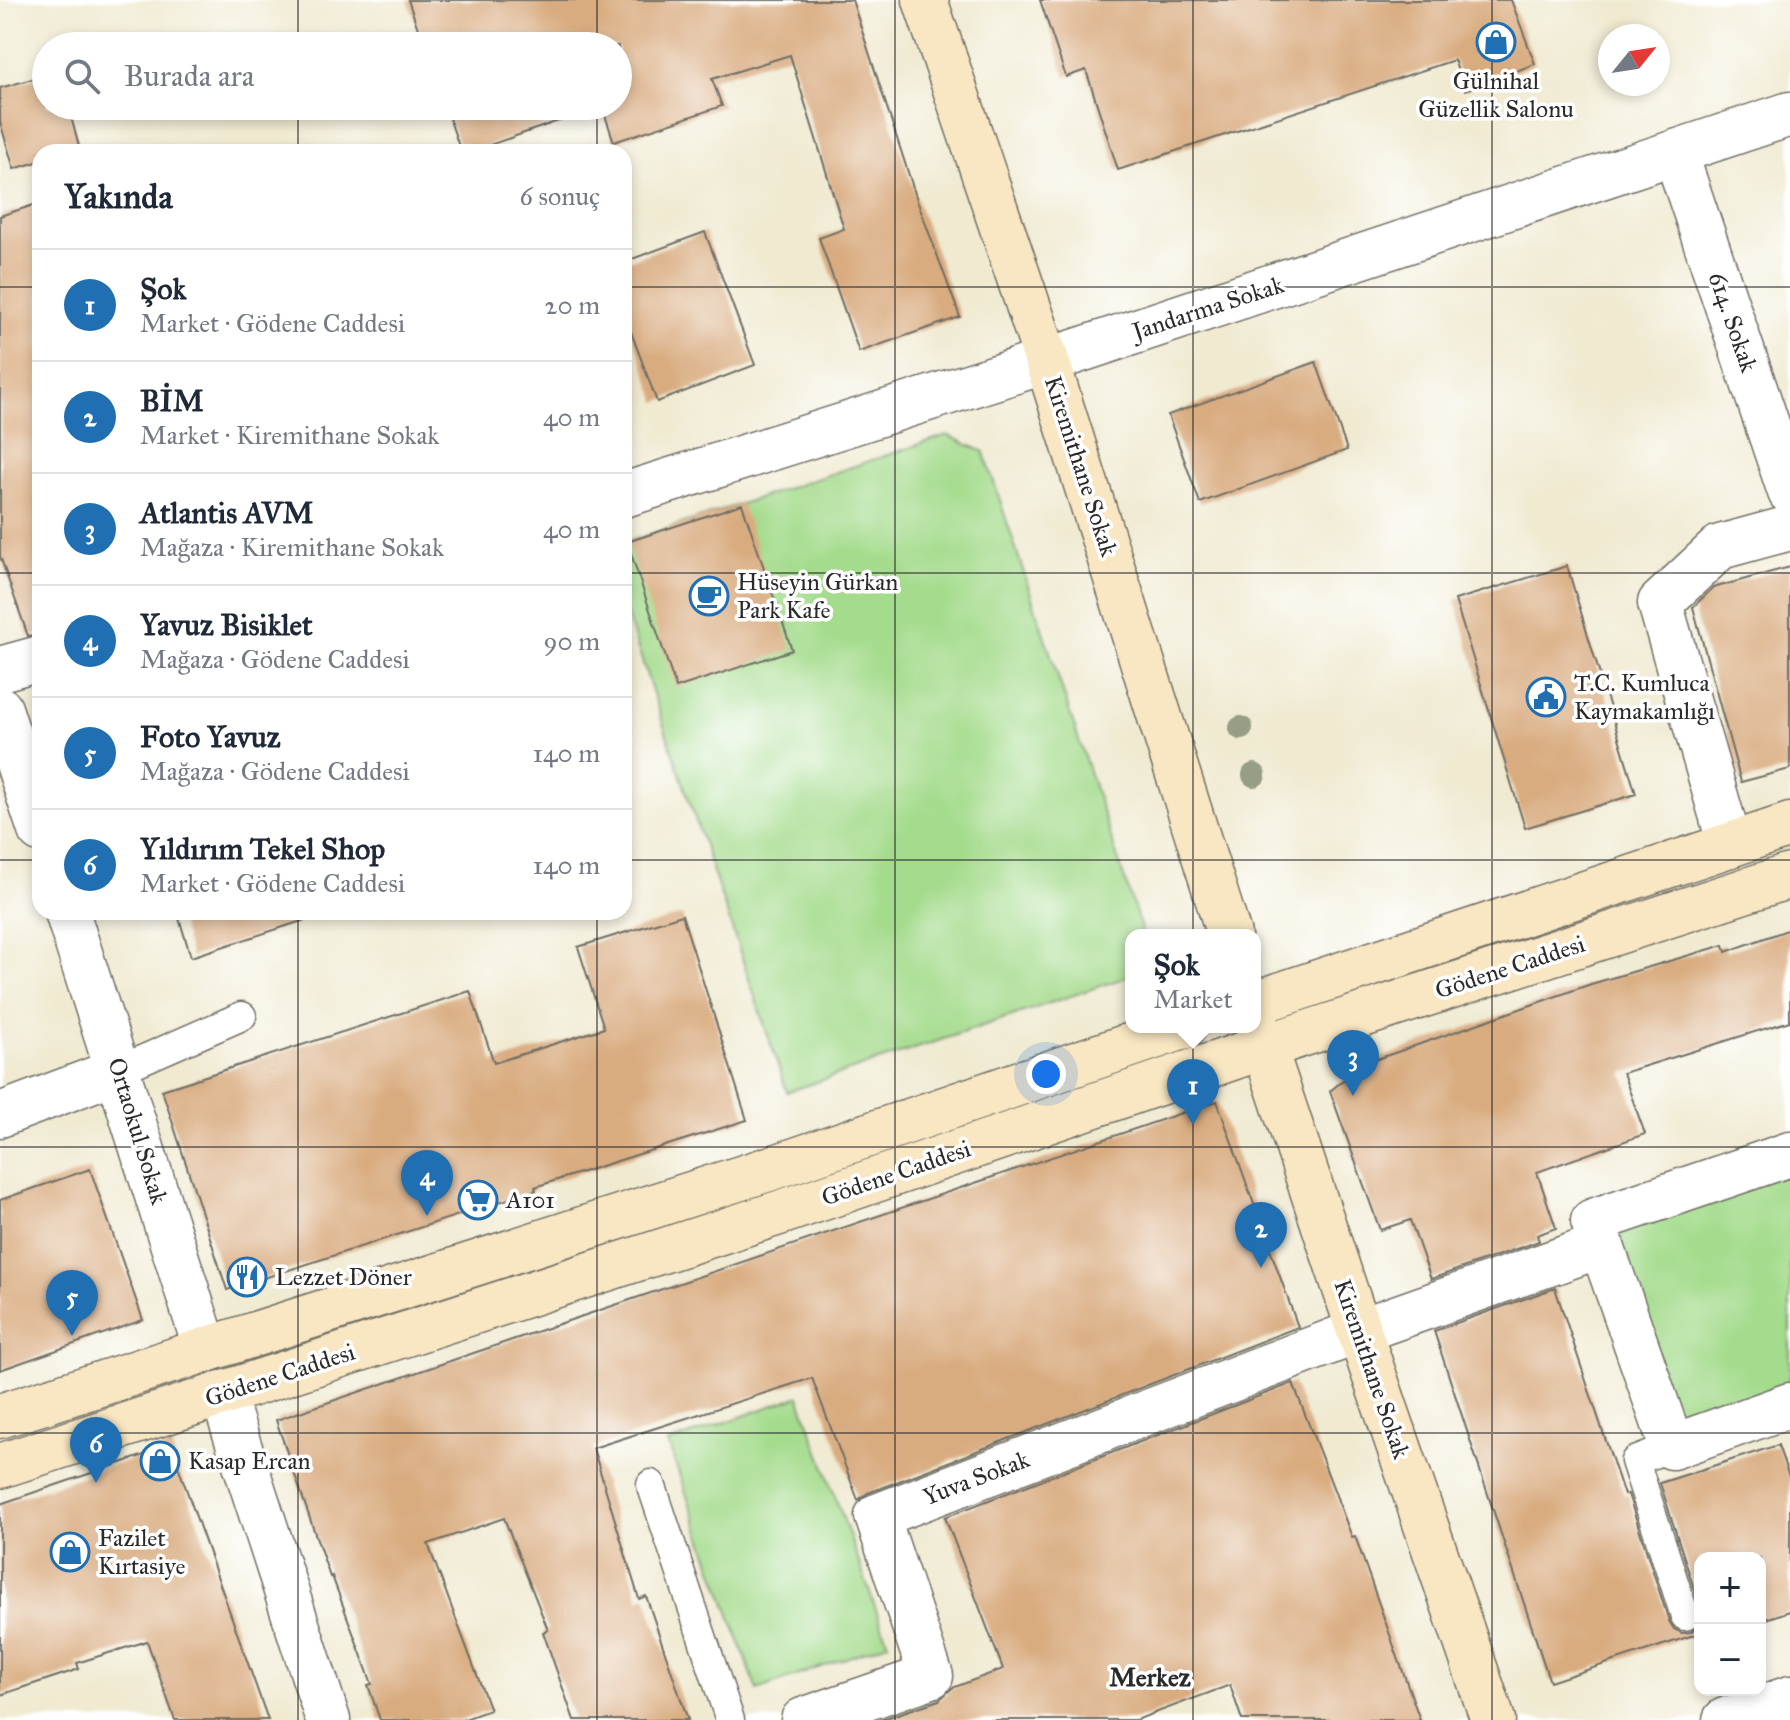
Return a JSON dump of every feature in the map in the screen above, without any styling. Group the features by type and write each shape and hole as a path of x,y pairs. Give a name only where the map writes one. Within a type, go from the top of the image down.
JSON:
{"main road":[{"name":"Kiremithane Sokak","path":"925,0 1047,361 1227,929"},
{"name":"Gödene Caddesi","path":"1261,1001 1790,825"},
{"name":"Gödene Caddesi","path":"1261,1032 1790,876"},
{"name":"Gödene Caddesi","path":"0,1416 772,1168 1166,1033"},
{"name":"Gödene Caddesi","path":"0,1466 785,1211 1257,1033"},
{"name":"Kiremithane Sokak","path":"1260,1033 1493,1720"}],"street":[{"name":"Jandarma Sokak","path":"632,492 1047,361 1790,114"},
{"name":"614. Sokak","path":"1675,152 1790,492"},
{"path":"1730,845 1660,603 1720,547 1790,528"},
{"path":"0,669 32,660"},
{"path":"0,709 32,806"},
{"name":"Ortaokul Sokak","path":"70,920 206,1350"},
{"path":"0,1115 119,1070"},
{"path":"1790,1154 1593,1221 1672,1447 1790,1405"},
{"path":"1359,1331 1602,1245"},
{"name":"Yuva Sokak","path":"803,1720 931,1676 877,1516 1359,1331"},
{"path":"222,1393 328,1720"},
{"path":"1725,1720 1790,1698"}],"lane":[{"path":"119,1070 242,1016"},
{"path":"1672,1447 1635,1461 1685,1616"},
{"path":"651,1484 730,1720"}],"green space":[{"path":"947,435 984,452 1141,929 1125,929 1125,978 787,1092 632,631 632,540"},
{"path":"1790,1154 1790,1405 1672,1447 1593,1221"},
{"path":"799,1396 888,1643 757,1690 668,1443"}],"building":[{"path":"408,0 852,0 918,203 960,317 859,352 819,238 844,229 790,55 712,79 722,106 614,142 607,120 632,120 632,32 419,32"},
{"path":"1040,0 1511,0 1535,64 1465,90 1454,60 1118,170 1086,70 1066,77"},
{"path":"32,79 32,120 72,120 78,144 32,144 32,163 14,169 0,122 0,88"},
{"path":"450,120 561,120 493,144 458,144"},
{"path":"32,206 32,635 28,636 0,556 0,216"},
{"path":"705,232 755,365 657,402 632,335 632,259"},
{"path":"1316,362 1347,450 1200,503 1168,415"},
{"name":"Hüseyin Gürkan Park Kafe","path":"742,504 792,650 676,688 632,557 632,540"},
{"name":"T.C. Kumluca Kaymakamlığı","path":"1567,566 1636,794 1525,828 1455,600"},
{"path":"1790,567 1790,769 1741,782 1693,607 1713,588"},
{"path":"682,915 747,1120 227,1290 162,1090 470,991 494,1063 604,1028 578,947"},
{"path":"179,920 305,920 191,957"},
{"path":"1790,929 1790,1021 1623,1073 1645,1134 1537,1172 1556,1228 1537,1235 1539,1241 1431,1279 1410,1220 1380,1230 1330,1091 1363,1064 1591,984 1724,945 1726,952"},
{"path":"1217,1101 1298,1327 868,1493 858,1500 812,1378 593,1448 639,1599 646,1596 688,1720 574,1720 543,1632 548,1630 504,1518 428,1544 490,1710 462,1720 380,1720 368,1685 372,1684 330,1577 276,1420"},
{"path":"90,1169 143,1320 0,1370 0,1200"},
{"path":"1555,1288 1669,1621 1674,1629 1682,1633 1694,1629 1694,1635 1550,1682 1434,1331"},
{"path":"1293,1383 1352,1537 1355,1536 1420,1720 1242,1720 1230,1685 1136,1720 880,1720 939,1700 952,1688 1003,1669 945,1517"},
{"path":"1778,1445 1790,1480 1790,1611 1766,1619 1766,1552 1694,1552 1694,1588 1660,1483"},
{"path":"171,1446 268,1720 175,1720 147,1641 77,1663 79,1669 0,1695 0,1504"}],"place":[{"name":"Gülnihal Güzellik Salonu","path":"1496,42"},
{"name":"Hüseyin Gürkan Park Kafe","path":"709,596"},
{"name":"T.C. Kumluca Kaymakamlığı","path":"1546,697"},
{"name":"Atlantis AVM","path":"1353,1096"},
{"name":"Şok","path":"1193,1125"},
{"name":"A101","path":"478,1200"},
{"name":"Yavuz Bisiklet","path":"427,1216"},
{"name":"BİM","path":"1261,1268"},
{"name":"Lezzet Döner","path":"247,1277"},
{"name":"Foto Yavuz","path":"72,1336"},
{"name":"Kasap Ercan","path":"160,1461"},
{"name":"Yıldırım Tekel Shop","path":"96,1483"},
{"name":"Fazilet Kırtasiye","path":"70,1552"}],"district":[{"name":"Merkez","path":"1150,1677"}]}
